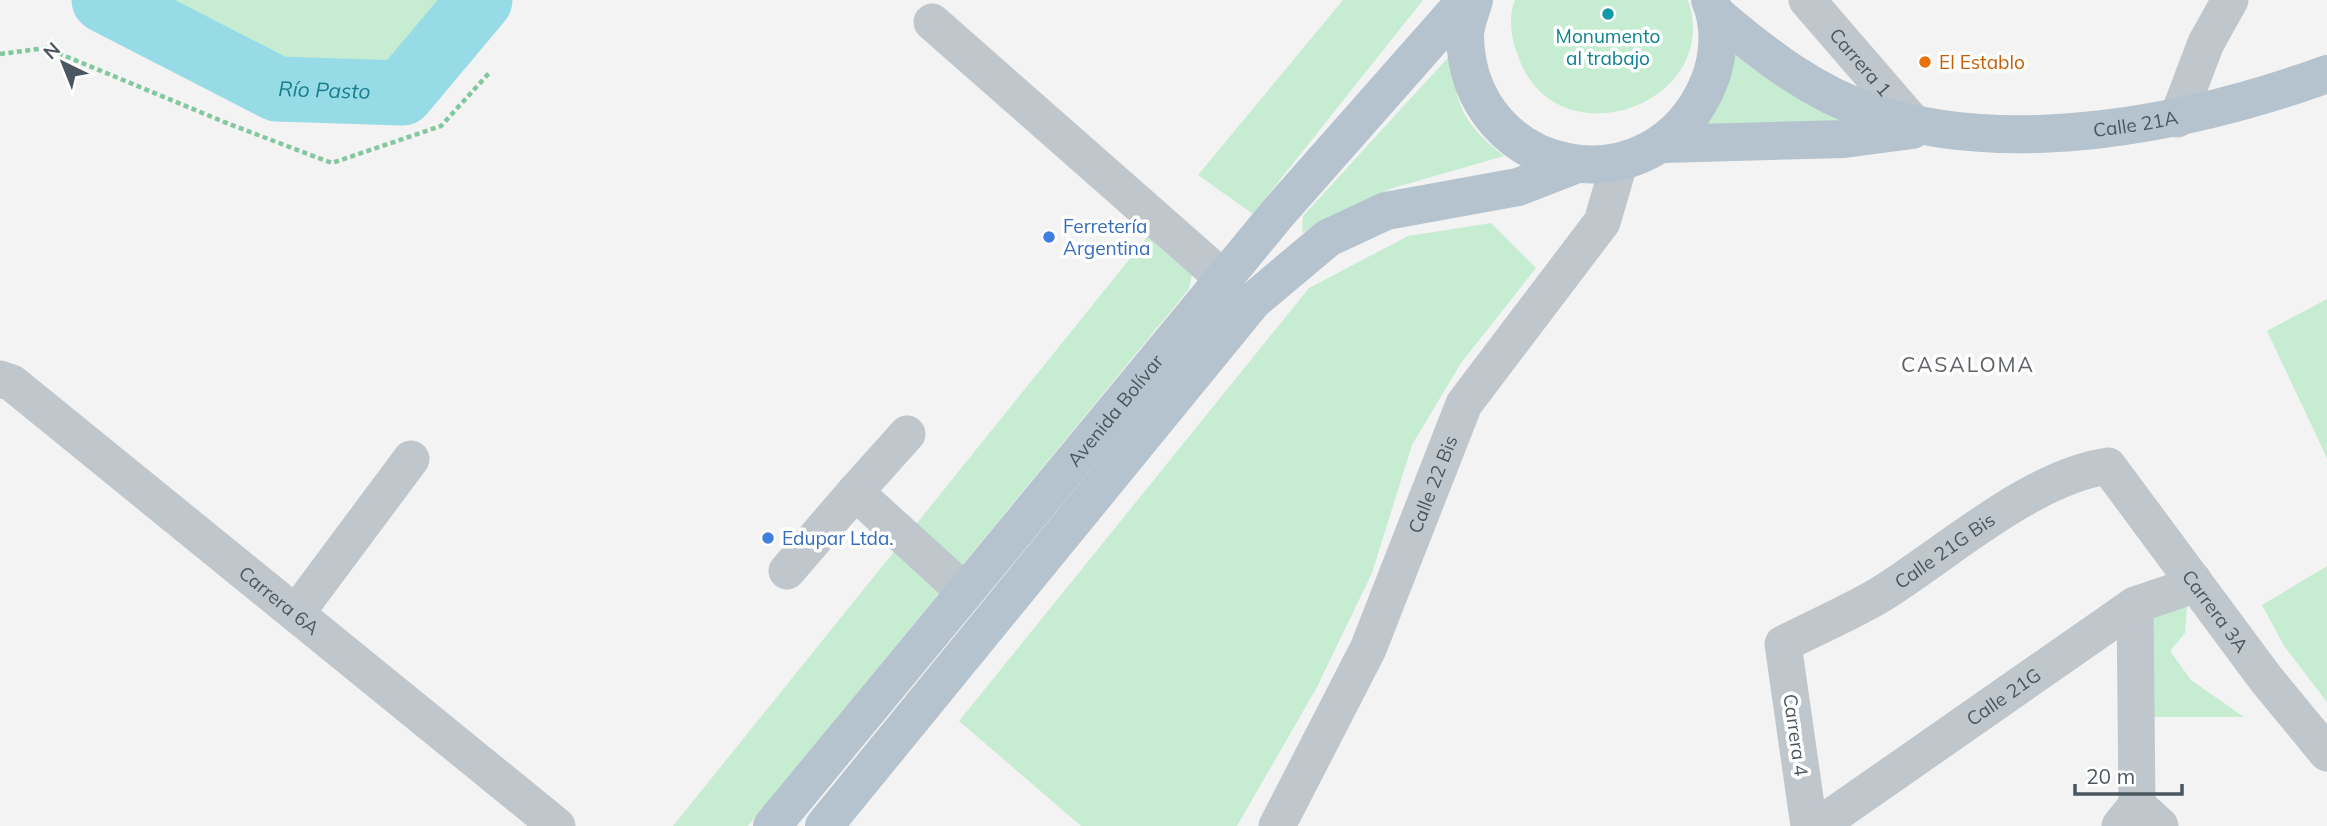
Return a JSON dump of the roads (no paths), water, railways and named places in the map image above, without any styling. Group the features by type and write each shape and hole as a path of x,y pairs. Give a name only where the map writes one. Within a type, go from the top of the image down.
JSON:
{"main road":[{"path":"1466,1 1465,34 1471,80 1494,120 1529,150 1572,166 1619,164 1663,144 1698,109 1717,64 1713,7"},
{"name":"Avenida Bolívar","path":"772,826 1224,279 1466,1"},
{"name":"Calle 21A","path":"1713,7 1789,72 1871,112 1925,126 2016,133 2097,130 2177,119 2258,100 2327,74"},
{"name":"Calle 21A","path":"1663,144 1844,139 1925,126"},
{"name":"Avenida Bolívar","path":"824,826 1253,301 1328,239 1386,211 1518,187 1572,166"}],"street":[{"name":"Carrera 1","path":"1807,0 1925,126"},
{"path":"2177,119 2206,43 2230,0"},
{"path":"932,22 1224,279"},
{"name":"Calle 22 Bis","path":"1277,826 1368,649 1464,404 1602,222 1619,164"},
{"name":"Carrera 6A","path":"0,379 12,383 557,826"},
{"path":"786,571 907,434"},
{"path":"297,612 411,459"},
{"name":"Carrera 3A","path":"2108,466 2266,679 2327,753"},
{"name":"Calle 21G Bis","path":"1783,644 1877,596 2022,501 2085,469 2108,466"},
{"path":"855,492 965,592"},
{"name":"Calle 21G","path":"1818,826 2135,604 2182,589 2193,580"},
{"path":"2135,604 2139,819"},
{"name":"Carrera 4","path":"1783,644 1809,826"}],"waterway":[{"name":"Río Pasto","path":"104,0 277,89 402,93 480,0"}],"place":[{"name":"Monumento al trabajo","path":"1608,14"},
{"name":"El Establo","path":"1925,62"},
{"name":"Ferretería Argentina","path":"1049,237"},
{"name":"Edupar Ltda.","path":"768,538"}],"district":[{"name":"CASALOMA","path":"1968,365"}]}
